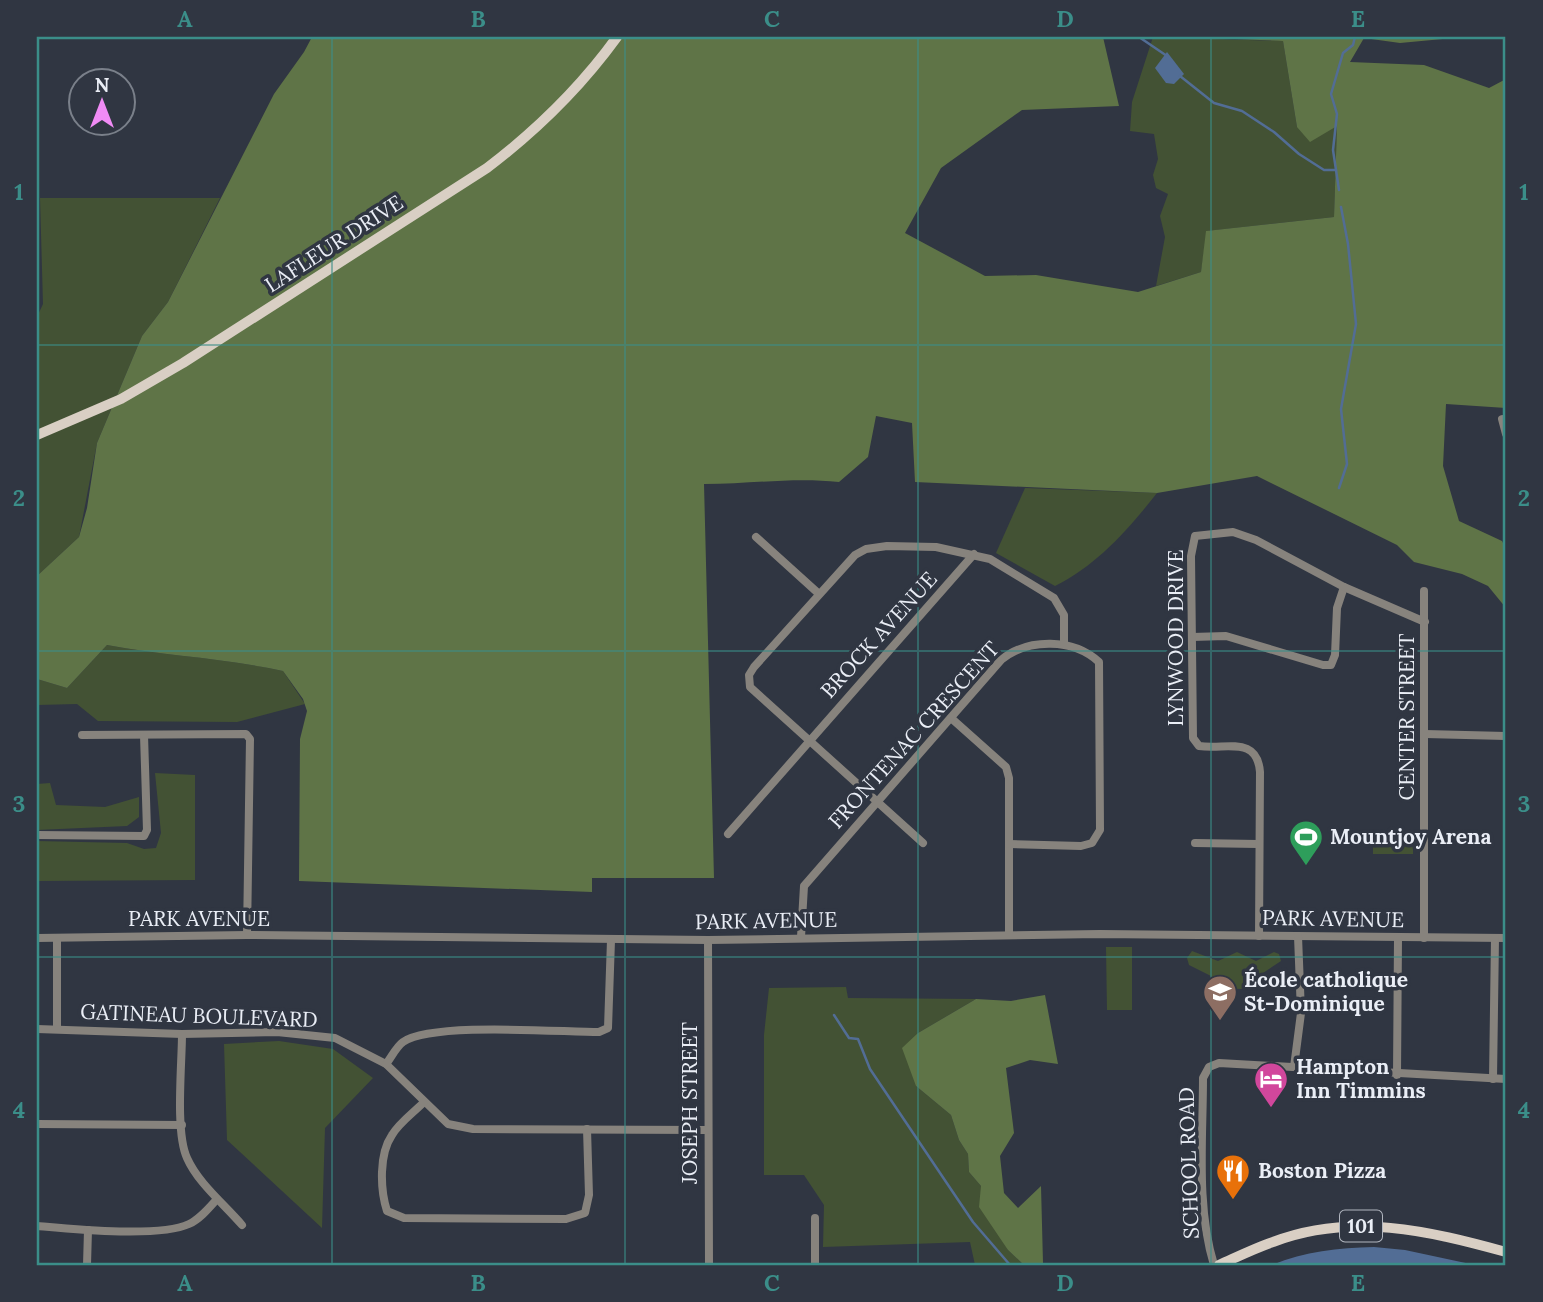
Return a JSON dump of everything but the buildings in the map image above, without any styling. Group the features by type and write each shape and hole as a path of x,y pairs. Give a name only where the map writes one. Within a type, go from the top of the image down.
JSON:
{"main road":[{"name":"LAFLEUR DRIVE","path":"37,435 121,399 183,363 487,168 530,135 564,102 617,37"},
{"name":"101","path":"1219,1265 1282,1239 1364,1225 1410,1228 1506,1252"}],"street":[{"path":"1502,419 1506,434"},
{"name":"LYNWOOD DRIVE","path":"1259,936 1260,772 1257,754 1250,748 1199,746 1193,738 1191,556 1195,536 1202,533 1233,532 1256,540 1344,587 1424,622"},
{"path":"756,537 818,593"},
{"path":"923,842 750,687 749,675 818,593 855,555 866,549 887,546 936,547 990,559 1054,598 1064,615 1064,644"},
{"name":"BROCK AVENUE","path":"727,834 974,554"},
{"path":"1192,637 1226,636 1323,666 1331,665 1335,655 1337,608 1344,587"},
{"name":"CENTER STREET","path":"1424,591 1424,938"},
{"name":"FRONTENAC CRESCENT","path":"801,937 804,886 877,800 1012,651 1026,645 1064,644 1090,654 1099,662 1101,830 1092,842 1081,846 1009,844"},
{"path":"951,718 1006,767 1009,935"},
{"path":"82,735 246,734 250,739 247,760 247,935"},
{"path":"1425,734 1506,736"},
{"path":"37,835 144,836 148,831 144,735"},
{"path":"1195,843 1258,844"},
{"name":"PARK AVENUE","path":"37,938 247,935 611,940 1009,935 1506,937"},
{"path":"1294,1067 1301,1013 1298,936"},
{"path":"57,938 57,1029"},
{"path":"1397,1075 1398,938"},
{"path":"1493,1079 1495,938"},
{"path":"386,1064 402,1043 422,1035 452,1031 599,1032 608,1028 611,940"},
{"name":"JOSEPH STREET","path":"708,940 709,1265"},
{"name":"GATINEAU BOULEVARD","path":"37,1029 182,1034 277,1032 335,1038 386,1064 423,1103 448,1124 472,1129 707,1130"},
{"path":"182,1034 182,1125 187,1157 217,1199 242,1225"},
{"name":"SCHOOL ROAD","path":"1214,1265 1207,1243 1203,1212 1203,1078 1209,1067 1219,1063 1506,1079"},
{"path":"423,1103 393,1133 385,1149 383,1197 387,1211 404,1218 566,1219 585,1213 589,1195 587,1129"},
{"path":"37,1124 182,1125"},
{"path":"37,1226 88,1230 173,1229 200,1217 217,1199"},
{"path":"815,1265 816,1218"},
{"path":"86,1265 88,1230"}],"green space":[{"path":"312,37 1103,37 1119,106 1022,110 941,168 905,233 985,276 1036,275 1138,292 1201,272 1206,231 1334,217 1337,126 1310,142 1297,127 1283,41 1183,37 1464,37 1400,43 1364,38 1350,62 1424,65 1489,88 1506,79 1506,408 1446,404 1443,466 1459,521 1502,541 1506,549 1506,608 1488,586 1462,574 1414,562 1397,545 1257,476 1157,493 915,482 912,423 876,416 868,457 839,482 788,480 704,484 714,878 592,878 592,892 299,881 300,739 307,711 303,699 283,671 107,645 67,688 37,679 37,576 79,537 87,508 97,443 142,336 168,302 274,94"},
{"path":"1153,37 1283,41 1297,127 1337,125 1334,217 1207,231 1201,272 1156,286 1165,237 1160,216 1168,194 1156,188 1153,175 1158,159 1154,134 1130,131 1132,102"},
{"path":"40,198 220,198 168,302 142,336 97,443 79,537 37,576 37,317 43,304"},
{"path":"1025,488 1157,493 1135,520 1098,557 1055,586 996,553"},
{"path":"107,645 283,671 305,704 237,722 98,721 77,704 37,705 37,679 67,688"},
{"path":"155,773 195,775 195,880 37,881 37,841 127,843 144,849 156,848 161,833"},
{"path":"50,783 56,805 105,807 139,797 139,817 127,826 37,830 37,784"},
{"path":"1413,836 1413,854 1373,854 1373,837"},
{"path":"1106,947 1132,947 1132,1010 1107,1010"},
{"path":"1192,951 1218,961 1237,952 1256,961 1274,952 1279,954 1281,961 1263,973 1261,983 1241,989 1213,988 1211,976 1189,965 1187,958"},
{"path":"846,987 848,998 976,999 918,1033 916,1086 951,1115 959,1140 968,1154 969,1172 981,1186 1008,1250 1024,1265 975,1265 970,1242 823,1247 824,1205 804,1175 764,1175 764,1035 769,988"},
{"path":"1045,995 1058,1064 1030,1060 1006,1068 1014,1133 1000,1156 1004,1193 1018,1208 1041,1186 1043,1263 1024,1265 1008,1250 979,1207 981,1186 969,1172 968,1154 959,1140 951,1115 916,1086 902,1048 918,1033 976,999 1011,1001"},
{"path":"279,1041 333,1049 373,1078 325,1128 322,1228 227,1140 224,1044"}],"water":[{"path":"1167,52 1184,74 1174,84 1166,83 1155,68"},
{"path":"1374,1247 1405,1250 1475,1265 1272,1265 1322,1251"}],"waterway":[{"path":"1130,37 1139,37 1167,56"},
{"path":"1339,190 1333,150 1337,114 1331,94 1343,53 1353,45 1355,37"},
{"path":"1180,76 1214,103 1242,111 1324,170 1336,170"},
{"path":"1339,488 1347,464 1341,409 1356,324 1348,244 1341,207"},
{"path":"834,1015 849,1038 858,1039 870,1069 973,1222 1010,1265"}],"place":[{"name":"Mountjoy Arena","path":"1306,867"},
{"name":"École catholique St-Dominique","path":"1220,1022"},
{"name":"Hampton Inn Timmins","path":"1271,1109"},
{"name":"Boston Pizza","path":"1233,1201"}]}
